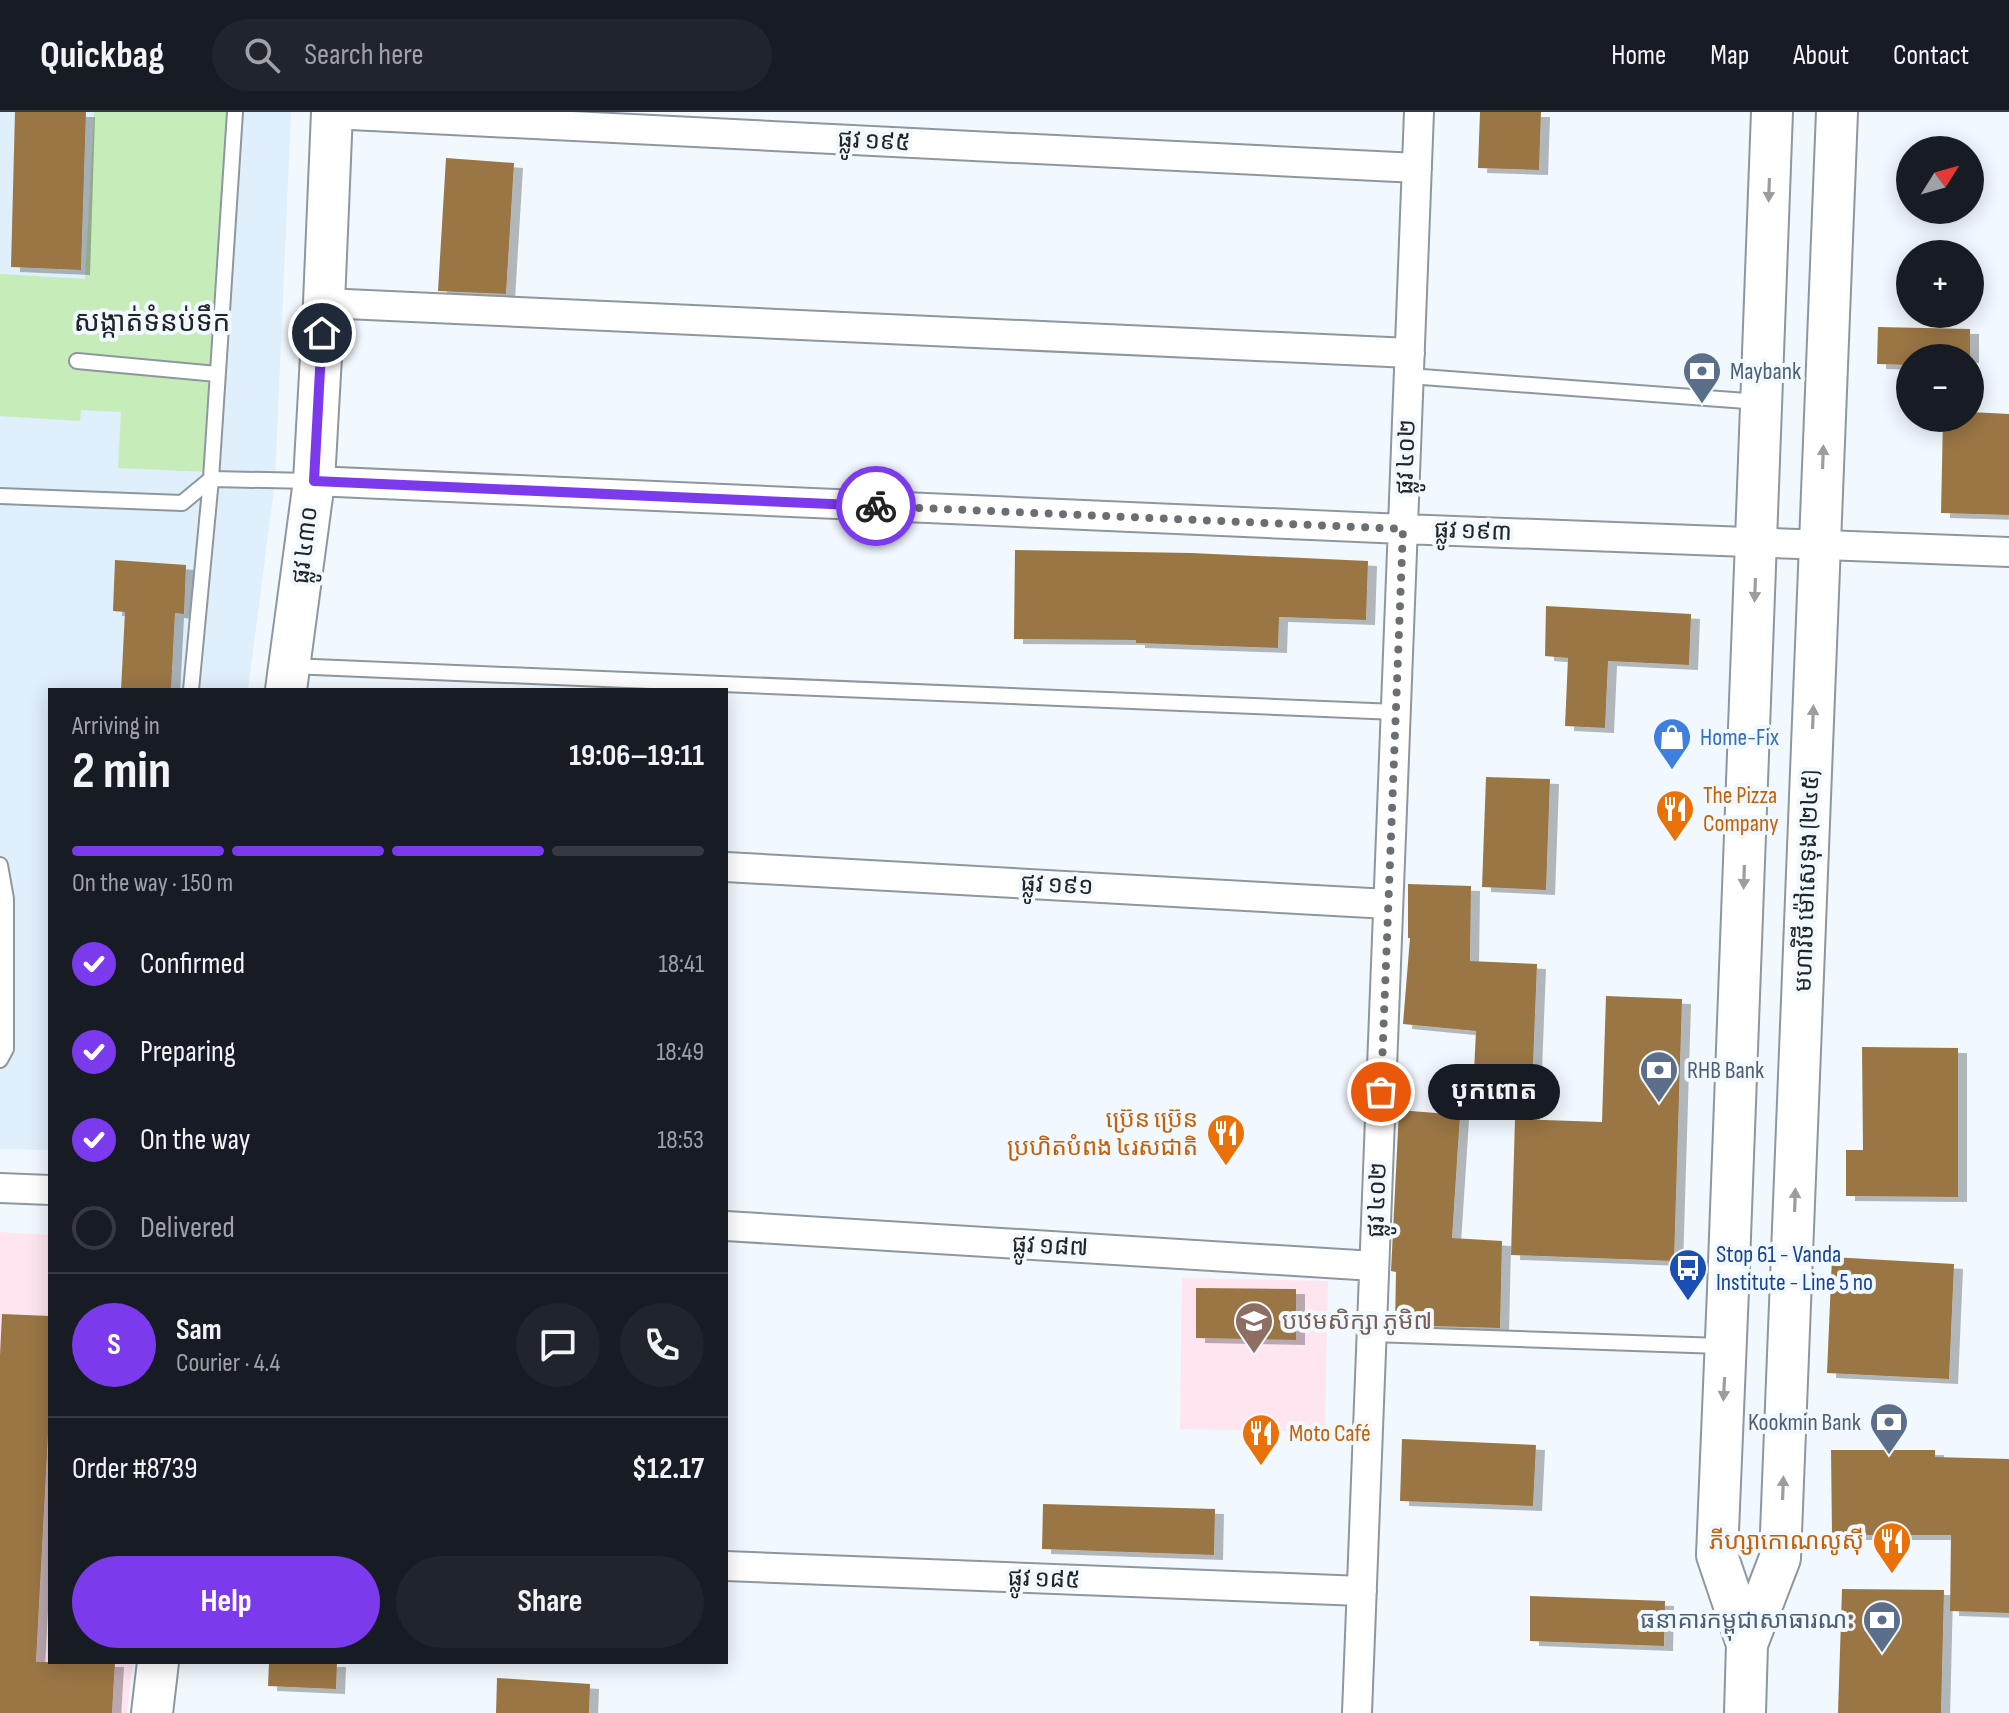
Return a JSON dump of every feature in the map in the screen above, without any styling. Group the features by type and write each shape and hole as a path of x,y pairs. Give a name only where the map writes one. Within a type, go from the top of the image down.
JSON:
{"main road":[{"name":"មហាវិថី ម៉ៅសេទុង (២៤៥)","path":"1747,1644 1717,1555 1772,112"},
{"name":"មហាវិថី ម៉ៅសេទុង (២៤៥)","path":"1745,1713 1747,1644 1780,1558 1837,112"},
{"name":"ផ្លូវ ៤៣០","path":"288,678 314,481 332,113"},
{"path":"152,1713 158,1664"}],"street":[{"name":"ផ្លូវ ៤០២","path":"1357,1713 1419,112"},
{"name":"ផ្លូវ ១៩៥","path":"332,113 1417,168"},
{"path":"324,303 1409,364"},
{"name":"ផ្លូវ ១៩៣","path":"314,481 2009,552"},
{"name":"ផ្លូវ ១៩១","path":"728,867 1388,904"},
{"path":"0,1188 48,1190"},
{"name":"ផ្លូវ ១៨៧","path":"728,1226 1374,1266"},
{"name":"ផ្លូវ ១៨៥","path":"728,1566 1362,1591"}],"lane":[{"path":"191,688 211,479 235,112"},
{"path":"77,361 217,374"},
{"path":"1409,364 1760,402"},
{"path":"0,496 182,503 211,479 314,481"},
{"path":"288,678 614,688"},
{"path":"728,692 1396,712"},
{"path":"0,865 6,1049 0,1060"},
{"path":"1372,1334 1726,1347"}],"shaded area":[{"path":"0,112 291,112 275,481 248,688 48,688 48,1150 0,1149"},
{"path":"0,1232 48,1235 48,1664 133,1664 127,1713 0,1713"},
{"name":"បឋមសិក្សា ភូមិ៧","path":"1182,1278 1328,1281 1325,1432 1180,1429"}],"green space":[{"path":"94,112 228,112 207,472 118,468 121,412 81,410 80,421 0,416 0,274 85,279"}],"building":[{"path":"15,112 86,112 81,270 11,267"},
{"path":"1480,112 1541,112 1539,170 1478,168"},
{"path":"446,158 514,163 506,294 438,291"},
{"path":"1878,327 1970,329 1970,344 1896,344 1896,365 1877,364"},
{"path":"1984,413 2009,414 2009,515 1941,513 1943,432 1984,432"},
{"path":"1015,550 1191,553 1368,561 1366,620 1279,617 1278,648 1136,643 1136,640 1014,639"},
{"path":"115,560 186,565 184,614 175,613 171,688 121,688 125,612 113,611"},
{"path":"1546,606 1691,614 1689,665 1608,661 1605,728 1565,726 1568,658 1545,656"},
{"path":"1486,777 1550,779 1546,890 1482,887"},
{"path":"1408,884 1471,886 1470,961 1537,964 1531,1115 1472,1113 1476,1031 1403,1024 1410,938"},
{"path":"1606,996 1682,999 1674,1261 1511,1255 1515,1119 1602,1122"},
{"path":"1862,1047 1958,1048 1958,1197 1846,1196 1846,1150 1863,1150"},
{"path":"1399,1110 1460,1115 1452,1238 1502,1241 1500,1328 1395,1325 1396,1272 1391,1271"},
{"path":"1832,1257 1954,1264 1949,1379 1827,1373"},
{"path":"1196,1288 1296,1289 1296,1340 1196,1338"},
{"path":"2,1314 48,1316 48,1435 36,1662 115,1664 112,1713 0,1713"},
{"path":"1402,1439 1536,1445 1533,1506 1400,1501"},
{"path":"1831,1450 1935,1450 1935,1457 2009,1459 2009,1613 1950,1611 1951,1535 1832,1535"},
{"path":"1043,1504 1215,1509 1214,1555 1042,1549"},
{"path":"1842,1589 1944,1590 1941,1713 1838,1713"},
{"path":"1530,1596 1665,1601 1664,1646 1530,1641"},
{"path":"269,1664 337,1664 336,1689 268,1686"},
{"path":"497,1678 590,1684 589,1713 496,1713"}],"way so far":[{"path":"876,506 1403,529 1381,1092"}],"place":[{"name":"Maybank","path":"1702,405"},
{"name":"Home-Fix","path":"1672,771"},
{"name":"The Pizza Company","path":"1675,843"},
{"name":"បុកពោត","path":"1381,1092"},
{"name":"RHB Bank","path":"1659,1104"},
{"name":"ប្រ៊េន ប្រ៊េន ប្រហិតបំពង ៤រសជាតិ","path":"1226,1167"},
{"name":"Stop 61 - Vanda Institute - Line 5 no","path":"1688,1302"},
{"name":"បឋមសិក្សា ភូមិ៧","path":"1254,1355"},
{"name":"Kookmin Bank","path":"1889,1456"},
{"name":"Moto Café","path":"1261,1467"},
{"name":"ភីហ្សាកោណលូស៊ី","path":"1892,1575"},
{"name":"ធនាគារកម្ពុជាសាធារណៈ","path":"1882,1654"}],"district":[{"name":"សង្កាត់ទំនប់ទឹក","path":"152,322"}],"route":[{"path":"322,333 314,481 876,506"}]}
